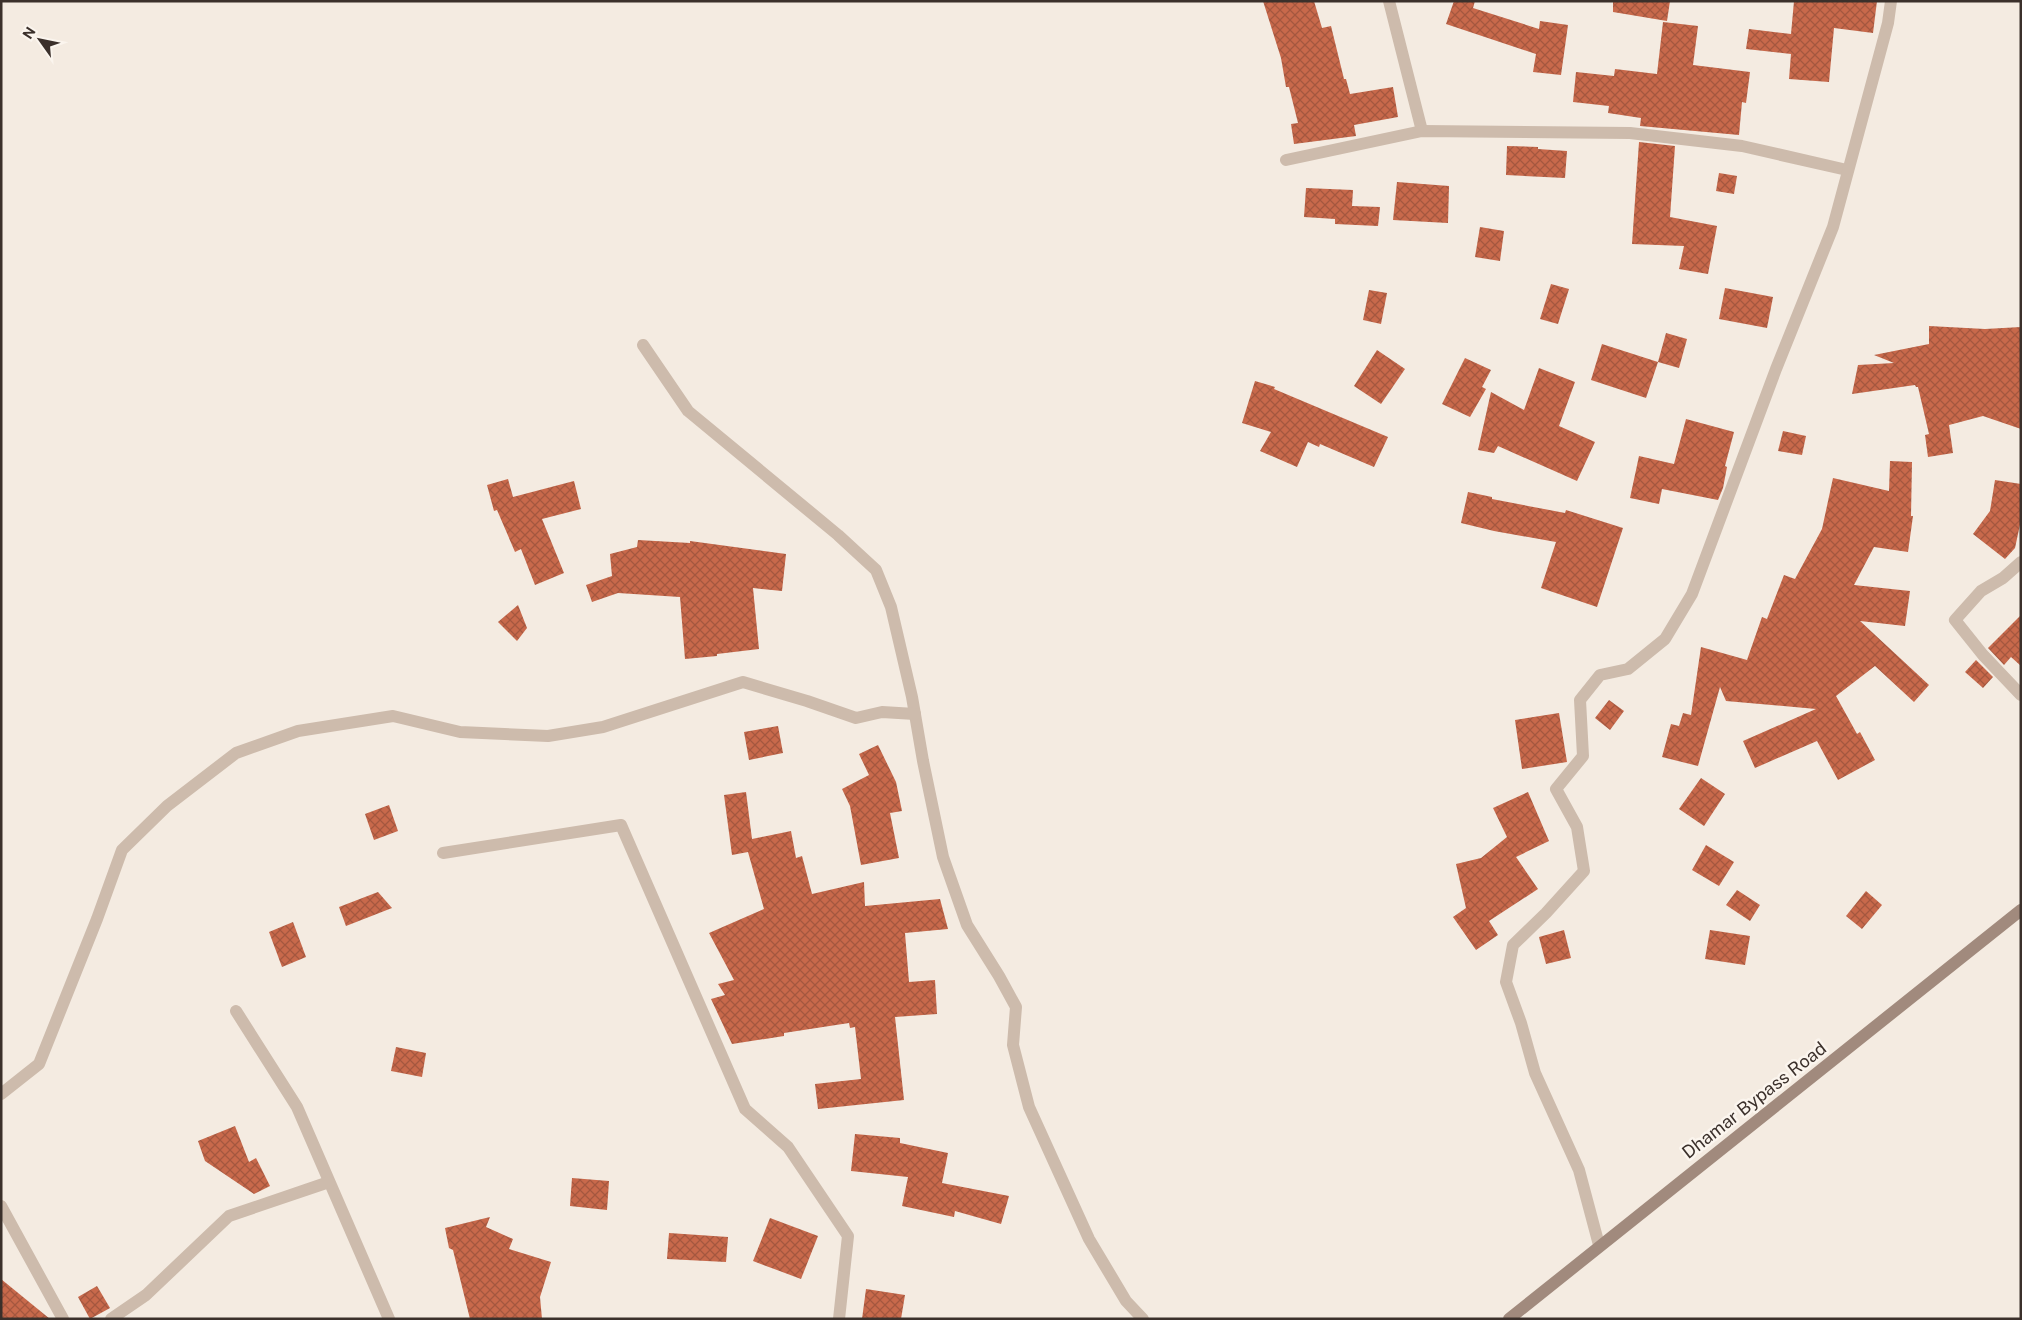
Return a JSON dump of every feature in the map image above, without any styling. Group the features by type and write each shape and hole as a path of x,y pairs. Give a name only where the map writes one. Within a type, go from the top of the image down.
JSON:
{"main road":[{"name":"Dhamar Bypass Road","path":"1509,1319 1599,1245 2021,910"}],"street":[{"path":"1389,1 1422,131"},
{"path":"1599,1245 1579,1170 1534,1073 1520,1022 1506,982 1512,945 1584,871 1577,828 1556,789 1583,756 1580,700 1600,675 1628,670 1665,639 1692,594 1776,368 1833,227 1888,23 1891,1"},
{"path":"1286,160 1422,131 1630,133 1742,146 1847,170"},
{"path":"643,345 688,411 838,535 876,570 891,607 915,714 943,857 967,925 1016,1007 1013,1045 1029,1107 1090,1239 1126,1301 1143,1319"},
{"path":"2021,562 2003,578 1981,591 1955,620 1983,655 2021,695"},
{"path":"1,1094 39,1064 97,919 122,850 167,806 236,753 298,731 392,716 460,732 548,736 603,727 742,682 856,718 882,712 915,714"},
{"path":"443,853 621,825 745,1109 788,1147 848,1236 839,1319"},
{"path":"236,1012 297,1107 389,1319"},
{"path":"110,1319 146,1295 229,1216 329,1182"},
{"path":"1,1206 63,1319"}],"building":[{"path":"1263,1 1314,1 1322,28 1331,26 1344,79 1346,79 1350,94 1393,87 1398,117 1354,125 1356,136 1294,144 1291,124 1298,123 1289,87 1286,87 1281,58"},
{"path":"1454,1 1475,1 1473,8 1539,29 1540,21 1568,25 1561,75 1533,72 1536,54 1446,24"},
{"path":"1613,1 1670,1 1667,21 1613,12"},
{"path":"1794,1 1877,1 1873,33 1834,28 1829,82 1789,79 1791,54 1746,49 1749,29 1791,34"},
{"path":"1663,22 1698,26 1693,65 1750,72 1746,103 1742,102 1739,135 1640,126 1641,118 1608,113 1609,106 1573,102 1576,72 1614,76 1615,69 1657,74"},
{"path":"1639,142 1675,146 1670,217 1717,226 1708,274 1679,269 1684,246 1632,244"},
{"path":"1507,146 1538,147 1538,149 1567,151 1565,178 1506,175"},
{"path":"1719,173 1737,176 1734,194 1716,191"},
{"path":"1397,182 1449,186 1448,223 1393,220"},
{"path":"1306,188 1353,190 1352,206 1380,207 1378,226 1335,224 1335,219 1304,217"},
{"path":"1480,227 1504,231 1500,261 1475,257"},
{"path":"1551,284 1569,289 1558,324 1540,319"},
{"path":"1725,288 1773,297 1767,328 1719,319"},
{"path":"1369,290 1387,293 1381,324 1363,320"},
{"path":"1929,326 1985,329 2021,327 2021,429 1983,416 1949,425 1953,453 1928,457 1925,435 1929,434 1918,387 1915,385 1852,394 1858,365 1894,363 1874,355 1929,344"},
{"path":"1666,333 1687,339 1679,368 1658,362"},
{"path":"1602,344 1658,362 1646,398 1591,380"},
{"path":"1377,350 1405,369 1381,404 1354,386"},
{"path":"1465,358 1491,370 1482,387 1486,389 1470,417 1442,404"},
{"path":"1539,368 1575,382 1559,426 1595,442 1577,481 1498,446 1494,453 1478,450 1491,392 1524,410"},
{"path":"1255,381 1275,387 1274,389 1388,437 1374,467 1320,444 1319,447 1308,442 1297,467 1260,451 1271,432 1242,423"},
{"path":"1686,419 1734,432 1725,466 1727,467 1723,488 1718,500 1662,489 1659,504 1630,498 1639,456 1674,464"},
{"path":"1783,431 1806,436 1802,455 1778,451"},
{"path":"1890,461 1912,462 1911,516 1913,516 1908,552 1874,547 1854,585 1910,591 1905,626 1860,621 1929,685 1914,702 1875,666 1836,696 1857,734 1860,732 1875,760 1838,780 1817,741 1755,768 1743,741 1816,709 1726,701 1720,687 1698,766 1662,757 1671,724 1679,726 1683,713 1691,715 1701,647 1747,660 1762,617 1767,619 1784,575 1795,579 1822,529 1833,478 1889,491"},
{"path":"508,479 513,497 574,481 581,509 542,519 564,573 535,585 521,549 515,552 497,510 494,511 487,485"},
{"path":"1995,480 2021,484 2021,520 2015,548 2005,559 1973,534 1990,511"},
{"path":"1468,492 1492,497 1492,499 1565,513 1566,510 1623,528 1597,607 1541,588 1556,542 1461,523"},
{"path":"638,540 690,543 690,541 786,554 782,591 753,588 759,649 685,659 680,597 618,593 592,602 586,585 612,576 610,554 637,547"},
{"path":"518,605 527,628 517,641 498,622"},
{"path":"2021,615 2021,666 2011,657 2004,665 1988,648"},
{"path":"1976,660 1993,677 1983,688 1965,672"},
{"path":"1609,700 1624,711 1610,730 1595,718"},
{"path":"1559,713 1567,762 1522,769 1515,720"},
{"path":"778,726 783,753 749,760 744,732"},
{"path":"878,745 896,782 902,811 890,813 899,858 861,865 850,806 842,789 869,775 859,754"},
{"path":"1701,778 1725,794 1704,826 1679,809"},
{"path":"746,792 752,839 791,831 796,858 802,856 812,894 864,882 865,906 940,899 948,929 905,933 909,982 935,980 937,1014 895,1017 904,1100 818,1109 815,1084 861,1079 855,1027 850,1028 849,1023 784,1033 784,1036 732,1044 711,999 725,995 718,984 734,980 709,933 764,909 748,852 732,855 724,795"},
{"path":"1528,792 1549,841 1516,857 1538,889 1489,921 1498,935 1476,950 1453,917 1466,908 1456,864 1481,858 1507,837 1493,808"},
{"path":"389,805 398,831 374,840 365,814"},
{"path":"1706,845 1734,862 1719,886 1692,870"},
{"path":"1737,890 1760,905 1750,921 1726,905"},
{"path":"1866,891 1882,905 1862,929 1846,916"},
{"path":"378,892 392,908 346,926 339,907"},
{"path":"293,922 306,957 282,967 269,932"},
{"path":"1564,930 1571,958 1546,964 1539,937"},
{"path":"1710,930 1750,936 1745,965 1705,959"},
{"path":"396,1047 426,1053 422,1077 391,1071"},
{"path":"235,1126 249,1162 256,1158 270,1186 254,1194 205,1161 198,1141"},
{"path":"855,1134 900,1138 900,1143 948,1153 942,1183 1009,1196 1001,1224 955,1211 954,1217 902,1206 908,1177 851,1171"},
{"path":"572,1178 609,1181 607,1210 570,1206"},
{"path":"490,1217 486,1227 513,1239 509,1249 551,1262 540,1297 542,1319 470,1319 453,1250 449,1248 445,1228"},
{"path":"770,1218 818,1236 801,1279 753,1261"},
{"path":"669,1233 728,1237 726,1262 667,1259"},
{"path":"1,1279 50,1319 1,1319"},
{"path":"97,1286 110,1308 90,1319 78,1297"},
{"path":"866,1289 905,1295 901,1319 862,1319"}]}
